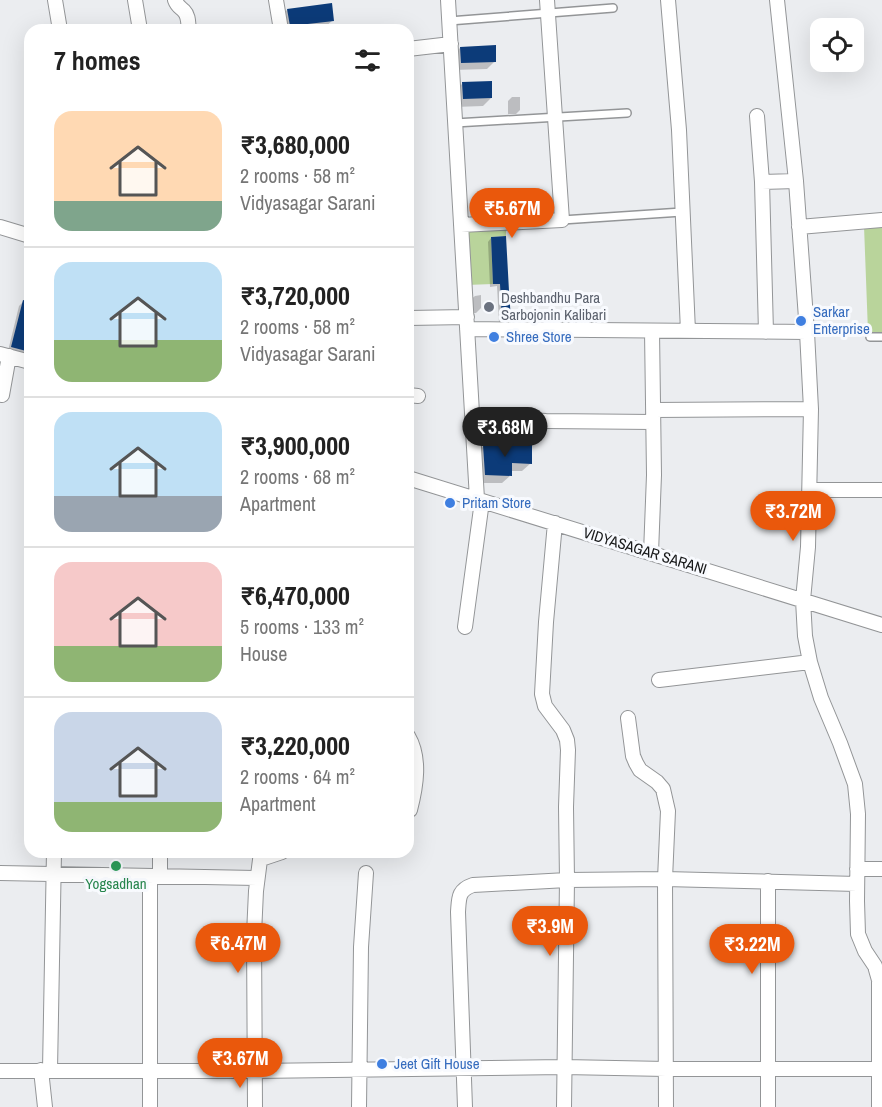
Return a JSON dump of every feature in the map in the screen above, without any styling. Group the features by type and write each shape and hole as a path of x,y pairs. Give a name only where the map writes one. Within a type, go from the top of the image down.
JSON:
{"street":[{"path":"56,0 59,24"},
{"path":"135,0 139,24"},
{"path":"175,0 187,16 188,24"},
{"path":"276,0 279,24"},
{"path":"448,0 480,500 465,627"},
{"path":"668,0 679,130 688,331"},
{"path":"777,0 800,227 812,409 808,547 803,600 805,636 821,698 855,784 858,814 858,934 875,966 879,980 881,1069 879,1107"},
{"path":"461,225 562,220 548,7"},
{"path":"414,48 450,44"},
{"path":"757,116 762,182 766,332"},
{"path":"762,182 796,181"},
{"path":"800,227 882,220"},
{"path":"0,227 24,234"},
{"path":"414,319 652,331 807,332"},
{"path":"651,553 654,475 652,331"},
{"path":"0,394 2,394 4,355 24,360"},
{"path":"473,417 546,421 812,409"},
{"name":"VIDYASAGAR SARANI","path":"414,480 882,625"},
{"path":"810,490 882,490"},
{"path":"555,523 542,694 545,706 563,730 568,750 564,1107"},
{"path":"659,680 810,662"},
{"path":"628,718 636,763 640,770 663,789 668,811 666,1107"},
{"path":"414,749 416,758 414,794"},
{"path":"45,1107 54,858"},
{"path":"150,1107 155,876 159,858"},
{"path":"255,1107 254,934 260,858"},
{"path":"857,868 882,869"},
{"path":"0,873 257,878"},
{"path":"358,1107 361,947 366,873"},
{"path":"465,1107 458,912 460,893 465,888 473,885 567,880 666,879 857,884"},
{"path":"768,881 768,1107"},
{"path":"0,1071 255,1071 564,1067 881,1069"}],"lane":[{"path":"449,21 548,7 613,8"},
{"path":"456,123 627,113"},
{"path":"562,220 682,212"},
{"path":"870,338 882,337"}],"green space":[{"path":"882,224 882,332 868,332 864,226"},
{"path":"506,228 506,236 491,237 493,284 466,285 467,231"}],"building":[{"path":"332,3 334,21 290,24 287,9"},
{"path":"496,45 496,62 461,63 460,47"},
{"path":"492,81 492,98 463,99 462,82"},
{"path":"506,236 511,320 502,320 500,284 493,284 491,237"},
{"path":"23,300 24,350 11,347"},
{"path":"483,445 532,445 532,464 512,463 512,476 485,475"}],"place":[{"name":"Deshbandhu Para Sarbojonin Kalibari","path":"489,307"},
{"name":"Sarkar Enterprise","path":"801,321"},
{"name":"Shree Store","path":"494,337"},
{"name":"Pritam Store","path":"450,503"},
{"name":"Yogsadhan","path":"116,866"},
{"name":"Jeet Gift House","path":"382,1064"}]}
